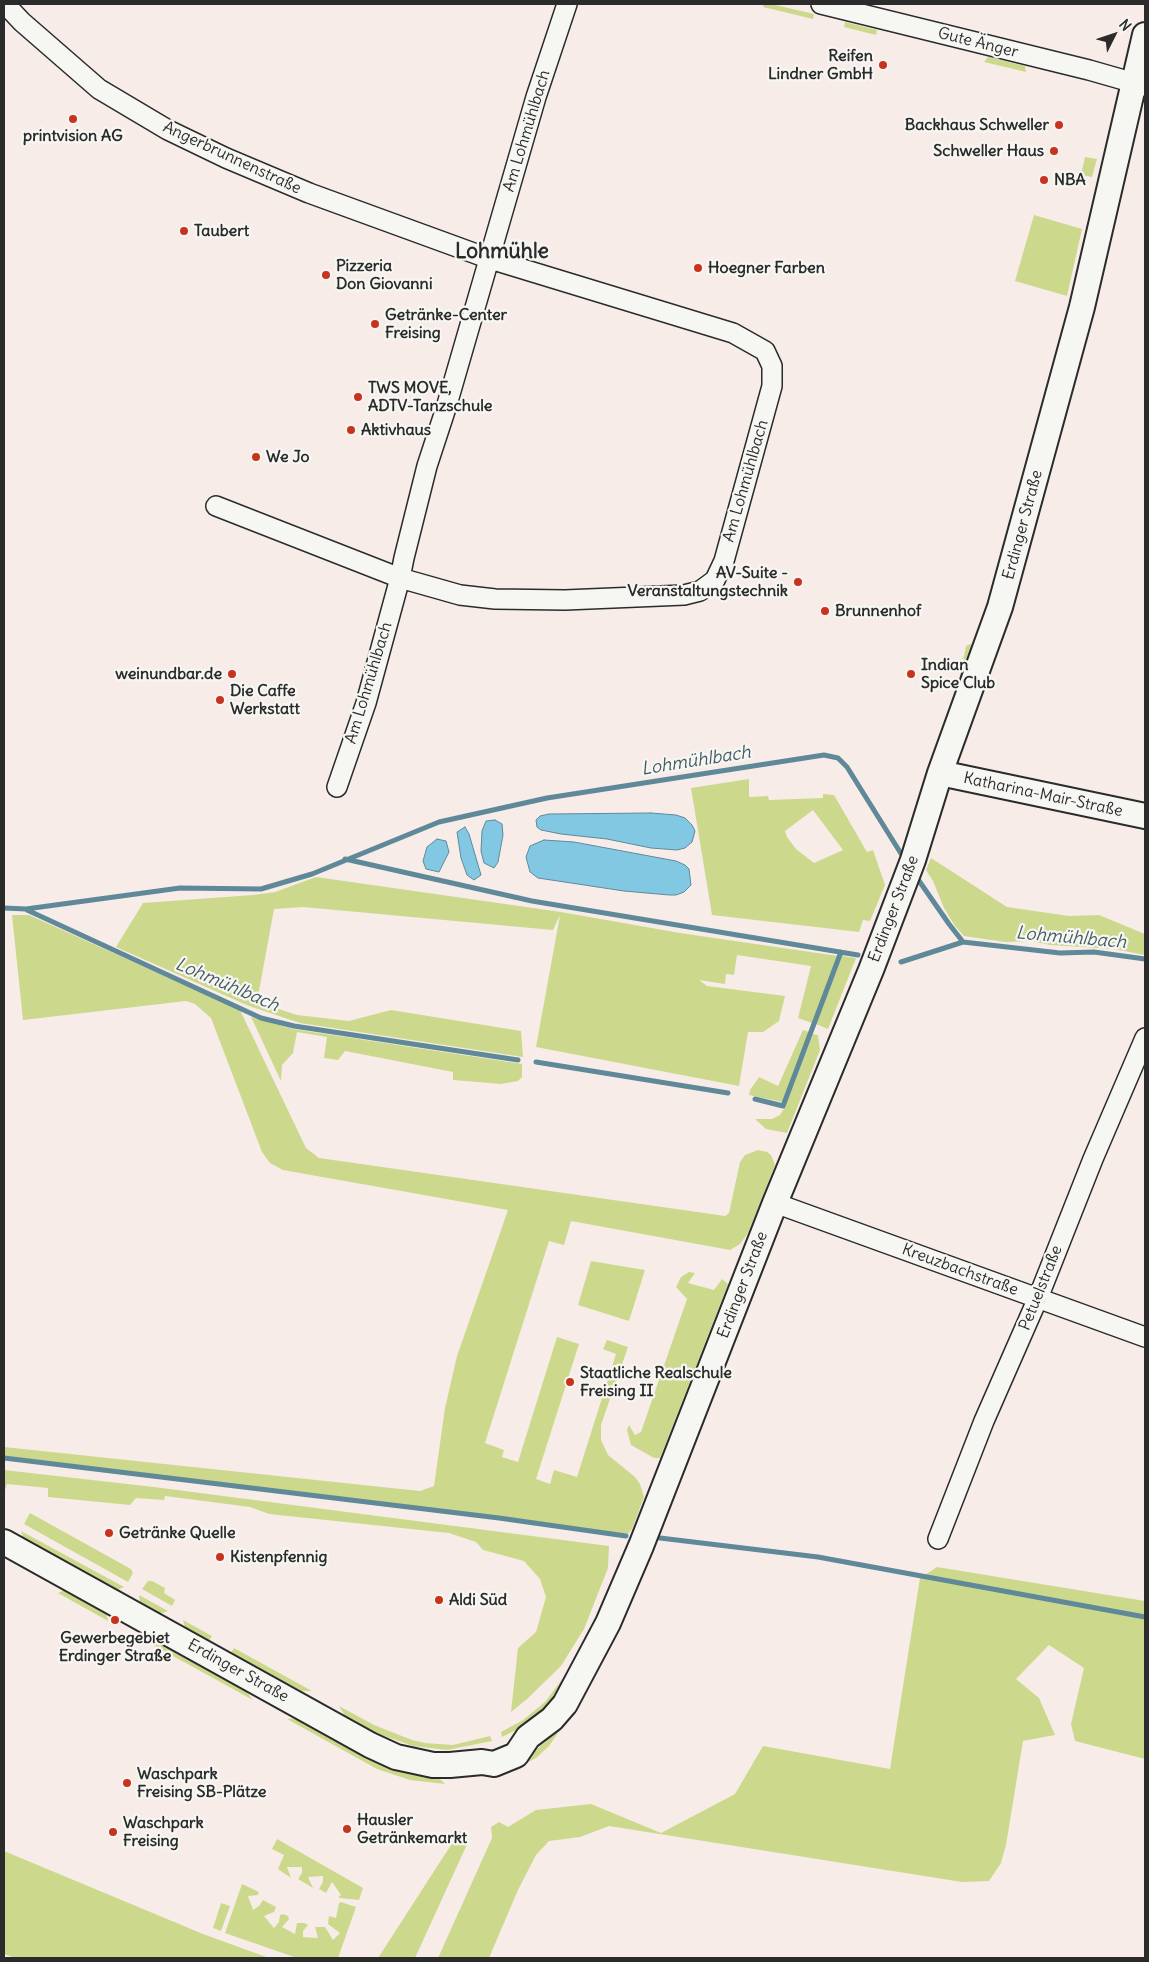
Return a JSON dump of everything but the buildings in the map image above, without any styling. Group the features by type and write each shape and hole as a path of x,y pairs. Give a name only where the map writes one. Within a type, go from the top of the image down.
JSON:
{"street":[{"name":"Angerbrunnenstraße","path":"5,4 22,22 99,89 168,130 276,180 490,259"},
{"name":"Am Lohmühlbach","path":"336,787 366,703 400,578 427,466 446,408 536,97 567,4"},
{"name":"Gute Änger","path":"821,4 861,9 1140,84"},
{"name":"Erdinger Straße","path":"4,1542 370,1745 396,1757 424,1763 450,1765 482,1762 487,1749 510,1740 528,1737 552,1719 565,1704 608,1623 642,1546 775,1203 913,860 940,773 1000,607 1082,307 1140,84 1145,35"},
{"name":"Am Lohmühlbach","path":"216,506 400,578 460,595 495,599 565,600 684,595 700,591 715,580 724,561 772,386 772,366 765,351 733,333 490,259"},
{"name":"Katharina-Mair-Straße","path":"940,773 1145,816"},
{"name":"Petuelstraße","path":"938,1539 984,1421 1038,1298 1093,1159 1145,1038"},
{"name":"Kreuzbachstraße","path":"775,1203 1145,1337"}],"green space":[{"path":"764,4 814,14 813,19 763,7"},
{"path":"845,22 877,30 876,35 844,27"},
{"path":"988,57 1025,66 1026,72 984,62"},
{"path":"1085,157 1097,159 1092,177 1081,175"},
{"path":"1034,215 1082,229 1067,296 1015,281"},
{"path":"970,644 977,646 960,686 958,685 966,646"},
{"path":"749,779 749,797 768,796 769,800 823,798 823,794 834,795 867,852 873,850 885,885 870,921 863,920 859,932 712,915 691,788","holes":["813,810 843,850 814,863 796,849 785,831"]},
{"path":"931,858 1007,907 1069,916 1099,915 1145,934 1145,955 1114,949 1050,945 1031,941 1005,942 964,936 955,926 944,908 933,881 926,870"},
{"path":"316,877 561,912 680,933 838,956 812,1023 798,1018 811,966 737,955 734,975 726,974 725,984 699,980 707,986 785,996 779,1021 763,1032 748,1032 739,1086 536,1047 560,915 553,930 303,907 274,909 257,1002 297,1015 349,1021 391,1010 521,1031 523,1057 300,1023 249,1006 116,947 143,903 275,892"},
{"path":"12,915 29,915 240,1010 306,1148 319,1158 725,1216 729,1213 740,1162 745,1155 758,1150 771,1155 775,1165 748,1233 740,1244 730,1250 571,1221 564,1245 549,1241 485,1443 504,1450 502,1457 518,1462 557,1337 579,1344 536,1479 550,1484 554,1470 577,1477 616,1354 603,1349 607,1340 628,1347 601,1425 601,1440 608,1455 635,1477 640,1484 644,1497 632,1529 628,1534 4,1456 4,1447 420,1491 434,1486 445,1408 457,1356 508,1210 283,1170 270,1163 262,1152 211,1018 195,1004 186,1001 23,1020"},
{"path":"842,956 856,958 828,1029 816,1024"},
{"path":"251,1017 293,1029 522,1064 522,1077 518,1081 501,1084 453,1080 453,1072 345,1051 338,1060 324,1058 327,1037 297,1032 293,1053 282,1065 281,1081"},
{"path":"803,1030 809,1032 782,1102 749,1095 750,1090 759,1077 778,1086"},
{"path":"813,1034 818,1035 820,1050 787,1133 766,1129 755,1119 772,1119 780,1115 785,1107"},
{"path":"591,1261 645,1270 629,1321 578,1305"},
{"path":"689,1272 695,1273 688,1283 714,1290 722,1279 728,1284 660,1458 654,1458 631,1445 627,1430 629,1425 635,1435 641,1432 687,1299 676,1287 681,1277"},
{"path":"4,1470 154,1487 609,1546 608,1568 584,1629 561,1666 511,1712 518,1648 536,1632 546,1597 540,1579 524,1561 483,1550 476,1542 449,1533 269,1514 250,1507 165,1496 164,1500 136,1498 130,1505 48,1497 48,1488 7,1484 4,1493"},
{"path":"30,1513 131,1569 133,1573 128,1582 24,1524"},
{"path":"21,1531 124,1587 117,1590 23,1538"},
{"path":"937,1567 1145,1601 1145,1759 1075,1741 1071,1724 1084,1668 1049,1645 1016,1679 1039,1698 1055,1735 1023,1741 1006,1845 1001,1863 989,1881 962,1882 609,1826 580,1837 549,1841 536,1855 518,1890 489,1958 438,1958 492,1838 491,1827 499,1822 508,1827 536,1810 591,1804 661,1833 735,1794 763,1746 890,1769 920,1578"},
{"path":"148,1581 152,1581 165,1588 164,1593 175,1600 172,1606 142,1589"},
{"path":"65,1590 106,1613 108,1621 58,1593"},
{"path":"139,1595 168,1611 160,1614 140,1603"},
{"path":"183,1620 212,1636 209,1641 185,1628"},
{"path":"150,1638 246,1691 253,1700 144,1640"},
{"path":"234,1648 312,1691 302,1691 231,1653"},
{"path":"575,1662 553,1702 547,1709 524,1726 502,1737 501,1732 523,1720 545,1702"},
{"path":"339,1706 374,1725 425,1743 453,1745 490,1736 492,1741 447,1750 413,1746 376,1733 345,1716"},
{"path":"299,1718 375,1761 393,1769 439,1778 445,1784 410,1780 377,1769 287,1719"},
{"path":"560,1730 549,1746 536,1758 515,1769 512,1763 533,1752"},
{"path":"460,1831 469,1840 415,1958 378,1958"},
{"path":"277,1839 363,1888 359,1900 338,1897 341,1895 332,1882 326,1893 319,1889 323,1882 323,1876 308,1877 313,1888 298,1879 302,1873 302,1867 287,1867 291,1878 278,1869 284,1855 272,1849"},
{"path":"4,1851 203,1934 269,1958 15,1958 4,1954"},
{"path":"242,1884 259,1892 258,1895 248,1896 253,1910 263,1900 276,1907 274,1912 264,1916 274,1928 279,1922 280,1915 283,1914 288,1916 289,1919 282,1927 295,1934 297,1923 308,1925 303,1931 303,1937 318,1938 315,1927 325,1927 333,1940 340,1933 328,1924 329,1916 336,1918 339,1903 341,1902 356,1907 338,1958 297,1958 225,1933"},
{"path":"221,1903 230,1906 221,1931 213,1928"}],"water":[{"path":"651,813 676,815 685,818 695,831 692,842 685,848 677,850 651,848 607,839 541,830 537,827 536,820 540,816 549,814"},
{"path":"495,820 502,824 503,835 498,862 494,868 484,863 481,851 482,831 486,821"},
{"path":"465,827 469,834 481,875 474,880 467,875 461,858 457,832"},
{"path":"437,839 446,841 449,852 439,872 426,869 423,861 427,847"},
{"path":"544,840 574,842 676,861 689,869 691,885 684,892 669,895 624,891 538,878 530,872 526,857 530,846"}],"waterway":[{"name":"Lohmühlbach","path":"4,908 26,909 180,888 261,889 312,874 439,822 547,798 824,755 838,758 847,767 905,860"},
{"name":"Lohmühlbach","path":"345,859 532,901 858,955"},
{"name":"Lohmühlbach","path":"915,875 963,942 1060,953 1094,952 1145,959"},
{"name":"Lohmühlbach","path":"27,910 261,1018 294,1026 518,1060"},
{"name":"Lohmühlbach","path":"901,962 963,942"},
{"name":"Lohmühlbach","path":"755,1099 783,1106 841,952"},
{"name":"Lohmühlbach","path":"536,1062 728,1093"},
{"path":"4,1458 499,1518 626,1536"},
{"path":"660,1538 818,1557 1145,1617"}],"place":[{"name":"Reifen Lindner GmbH","path":"883,65"},
{"name":"printvision AG","path":"73,119"},
{"name":"Backhaus Schweller","path":"1059,125"},
{"name":"Schweller Haus","path":"1054,151"},
{"name":"NBA","path":"1044,180"},
{"name":"Taubert","path":"184,231"},
{"name":"Hoegner Farben","path":"698,268"},
{"name":"Pizzeria Don Giovanni","path":"326,275"},
{"name":"Getränke-Center Freising","path":"375,324"},
{"name":"TWS MOVE, ADTV-Tanzschule","path":"358,397"},
{"name":"Aktivhaus","path":"351,430"},
{"name":"We Jo","path":"256,457"},
{"name":"AV-Suite - Veranstaltungstechnik","path":"798,582"},
{"name":"Brunnenhof","path":"825,611"},
{"name":"weinundbar.de","path":"232,674"},
{"name":"Indian Spice Club","path":"911,674"},
{"name":"Die Caffe Werkstatt","path":"220,700"},
{"name":"Staatliche Realschule Freising II","path":"570,1382"},
{"name":"Getränke Quelle","path":"109,1533"},
{"name":"Kistenpfennig","path":"220,1557"},
{"name":"Aldi Süd","path":"439,1600"},
{"name":"Gewerbegebiet Erdinger Straße","path":"115,1620"},
{"name":"Waschpark Freising SB-Plätze","path":"127,1783"},
{"name":"Hausler Getränkemarkt","path":"347,1829"},
{"name":"Waschpark Freising","path":"113,1832"}],"district":[{"name":"Lohmühle","path":"502,252"}]}
